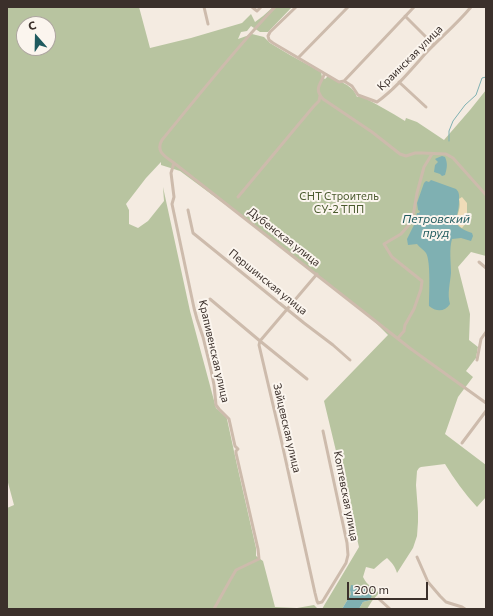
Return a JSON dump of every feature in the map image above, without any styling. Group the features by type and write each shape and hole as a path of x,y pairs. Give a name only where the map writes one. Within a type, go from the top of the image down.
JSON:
{"street":[{"path":"204,7 208,24"},
{"path":"252,7 258,10 261,7"},
{"name":"Дубенская улица","path":"275,7 233,54 161,143 160,149 163,155 425,359 486,403"},
{"path":"296,7 270,32 268,36 269,40 339,82 344,81 414,7"},
{"path":"298,58 348,7"},
{"name":"Краинская улица","path":"344,81 352,86 358,95 377,102 399,82 471,7"},
{"path":"405,16 434,45"},
{"path":"322,72 324,75 317,90 320,96 334,107 372,132 400,154 406,156 417,153 446,154 453,158 486,195"},
{"path":"399,82 426,107"},
{"path":"238,197 314,106 319,102 320,96"},
{"path":"398,338 404,331 405,325 414,309 421,289 422,281 392,257 384,244 403,232 408,226 414,214 416,193 424,167 432,154"},
{"name":"Крапивенская улица","path":"174,163 171,172 174,197 172,204 194,308 203,336 211,370 216,405 229,419 235,446 238,449 236,453 259,559 235,571 214,609"},
{"name":"Першинская улица","path":"188,210 193,233 334,345 350,360"},
{"path":"479,262 486,268"},
{"path":"260,341 317,274"},
{"path":"210,299 307,379"},
{"path":"478,360 481,339 486,332"},
{"name":"Зайцевская улица","path":"260,341 259,349 318,603"},
{"path":"462,443 486,411"},
{"name":"Коптевская улица","path":"318,603 322,602 324,599 345,565 348,555 347,543 324,431"},
{"path":"417,557 428,582 440,596 446,602 461,606 465,609"},
{"path":"379,599 390,609"}],"green space":[{"name":"СНТ Строитель СУ-2 ТПП","path":"7,7 139,7 150,48 242,23 251,14 255,22 273,7 292,7 268,32 260,32 251,26 247,31 241,32 238,39 252,34 264,37 270,43 321,72 322,77 325,79 328,76 349,86 357,97 361,96 405,121 406,118 417,122 444,140 486,90 486,256 471,252 458,267 470,314 469,340 478,347 476,358 466,371 473,377 458,397 445,434 486,465 486,497 477,507 468,497 445,464 419,468 417,471 416,485 418,512 417,536 413,548 397,573 387,558 374,569 366,567 363,577 368,585 379,593 367,609 359,609 363,602 371,600 369,590 368,591 356,585 350,590 351,594 342,609 322,609 359,547 324,401 388,335 371,318 242,217 180,171 161,165 161,162 146,178 126,204 129,210 129,224 138,228 148,221 164,201 163,187 190,311 216,408 227,419 256,548 256,556 263,561 275,607 297,608 314,605 318,609 7,609 7,508 14,505 7,479"}],"sand":[{"path":"462,197 467,203 467,213 465,214 466,223 462,228 457,224 456,220 460,207 459,199"}],"water":[{"path":"442,156 445,157 447,166 445,175 442,176 434,172 435,165 438,162 435,159"},
{"name":"Петровский пруд","path":"431,180 457,190 459,193 459,207 456,221 457,224 472,233 473,236 471,241 461,238 452,239 450,251 450,304 443,310 437,310 429,306 428,257 417,244 408,245 407,239 414,225 417,213 420,211 418,210 417,203 424,183"},
{"path":"351,585 362,586 362,588 370,591 372,596 371,600 363,602 359,609 342,609 351,594"}],"waterway":[{"path":"449,141 449,131 453,121 465,105 476,95 482,78 486,77"}]}
